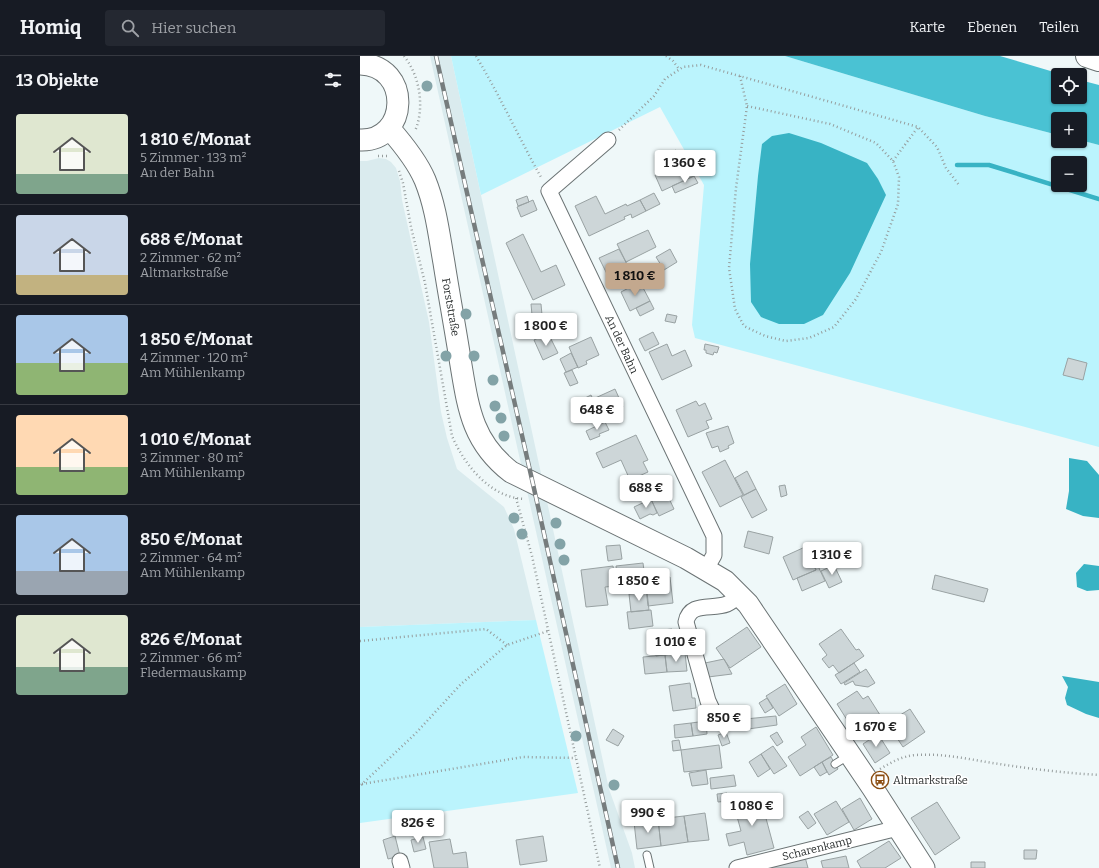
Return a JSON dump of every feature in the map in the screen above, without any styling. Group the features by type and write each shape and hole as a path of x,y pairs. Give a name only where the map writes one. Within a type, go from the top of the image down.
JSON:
{"highway":[{"path":"1087,56 1099,60"}],"main road":[{"path":"360,140 373,138 381,134 389,128 398,112 398,93 395,84 382,70 370,62"},
{"name":"Forststraße","path":"389,128 403,144 416,164 425,180 431,197 467,397 476,430 490,454 505,468 522,478 706,569"},
{"path":"706,569 725,581 740,594 762,622 842,759 865,777 924,868"}],"street":[{"path":"549,191 608,140"},
{"name":"An der Bahn","path":"549,191 714,536 714,555 706,569"},
{"path":"717,720 708,701 686,622 687,615 692,610 726,604 740,594"},
{"name":"Scharenkamp","path":"737,868 898,828"}],"lane":[{"path":"647,855 650,868"}],"path":[{"path":"476,56 490,80 529,157 549,191"},
{"path":"666,56 673,61 679,69"},
{"path":"608,140 654,96 665,79 683,67 701,65 918,127 937,147 946,168 959,185"},
{"path":"740,76 747,106 736,188 729,268 735,309 744,326 766,336 786,341 809,338 834,327 856,299 880,252 898,204 899,177 893,160 876,143 830,124 747,106"},
{"path":"893,160 918,127"},
{"path":"516,499 532,556 600,868"},
{"path":"360,641 486,630 507,645"},
{"path":"360,785 416,734 461,684 507,645 548,631"},
{"path":"865,777 898,759 916,755 969,758 1054,772 1099,775"},
{"path":"360,785 523,757 576,758"}],"shaded area":[{"path":"430,56 451,56 609,789 632,853 635,868 611,868"},
{"path":"451,56 785,56 985,116 1051,133 1051,148 1087,148 1087,142 1099,145 1099,447 695,338 692,325 704,185 660,107 481,195"},
{"path":"785,56 1000,56 1051,71 1051,104 1087,104 1087,82 1099,85 1099,145 1087,142 1087,112 1051,112 1051,133 985,116"},
{"path":"789,133 821,143 867,163 878,179 886,195 850,273 823,315 804,324 779,324 761,317 751,302 750,264 762,144 772,136"},
{"path":"379,158 386,159 391,162 396,168 400,181 402,200 429,322 441,412 447,438 457,469 504,507 514,529 536,620 360,627 360,161"},
{"path":"1069,458 1087,461 1099,475 1099,518 1083,516 1066,509 1069,491"},
{"path":"1084,564 1099,566 1099,590 1087,591 1077,587 1076,573"},
{"path":"536,620 578,793 360,823 360,627"},
{"path":"1062,676 1099,682 1099,718 1067,705 1065,698 1068,687"}],"building":[{"path":"676,150 682,162 687,159 694,176 662,191 655,175 665,170 659,158"},
{"path":"694,176 698,183 675,193 672,186"},
{"path":"654,193 660,204 646,211 640,200"},
{"path":"527,196 529,202 518,206 516,200"},
{"path":"596,196 605,214 626,204 627,206 640,200 646,211 632,218 631,214 624,217 625,219 589,236 575,206"},
{"path":"533,200 537,210 521,217 517,207"},
{"path":"648,230 656,247 626,262 617,244"},
{"path":"523,234 541,272 556,265 565,285 533,300 506,243"},
{"path":"619,249 631,272 611,282 599,258"},
{"path":"670,249 677,262 664,270 656,257"},
{"path":"640,282 650,301 630,311 621,292"},
{"path":"650,301 654,309 640,316 636,308"},
{"path":"531,304 541,304 542,315 532,315"},
{"path":"667,314 677,316 675,323 665,321"},
{"path":"653,332 659,344 645,351 639,339"},
{"path":"548,333 558,353 543,360 534,340"},
{"path":"591,337 599,355 586,361 587,364 578,368 569,347"},
{"path":"667,344 672,356 685,350 692,366 662,380 649,352"},
{"path":"705,344 719,347 717,353 714,352 713,355 706,353 706,350 704,350"},
{"path":"571,353 578,367 566,372 560,359"},
{"path":"1068,358 1087,363 1083,380 1063,375"},
{"path":"572,370 578,383 570,386 564,373"},
{"path":"615,389 623,407 617,410 619,414 610,417 610,415 602,419 593,399"},
{"path":"591,395 597,408 587,413 581,400"},
{"path":"696,401 699,406 705,403 712,419 706,421 709,428 688,437 676,410"},
{"path":"605,422 609,430 590,440 586,431"},
{"path":"728,426 734,443 728,446 729,448 720,452 718,446 712,448 706,433"},
{"path":"636,435 648,460 643,462 648,472 630,480 621,460 603,468 596,453"},
{"path":"725,460 743,495 720,507 702,472"},
{"path":"747,471 756,489 744,495 735,478"},
{"path":"785,485 787,495 781,497 779,486"},
{"path":"756,489 767,510 752,518 741,497"},
{"path":"665,490 674,509 659,516 650,497"},
{"path":"651,499 657,513 653,515 650,514 640,519 634,507"},
{"path":"748,531 773,537 769,554 744,547"},
{"path":"620,545 622,559 608,561 606,546"},
{"path":"805,547 816,570 793,580 783,557"},
{"path":"643,563 645,578 618,582 616,566"},
{"path":"834,565 842,582 829,588 821,571"},
{"path":"613,566 616,586 605,587 608,605 586,607 581,570"},
{"path":"818,566 825,581 802,591 797,578 816,570 815,568"},
{"path":"935,575 988,589 984,602 932,589"},
{"path":"670,577 673,603 648,606 645,580"},
{"path":"647,592 649,610 631,612 629,594"},
{"path":"651,610 653,626 629,629 627,612"},
{"path":"747,627 761,647 730,668 716,648"},
{"path":"672,629 672,636 678,636 679,653 656,656 653,631"},
{"path":"841,629 856,650 859,649 864,656 839,673 833,665 829,668 822,659 827,655 819,644"},
{"path":"685,653 687,671 667,672 665,655"},
{"path":"665,655 667,672 645,674 643,657"},
{"path":"724,659 732,674 708,677 705,663"},
{"path":"854,663 860,672 841,684 835,675"},
{"path":"866,669 875,683 868,687 855,685 853,681 845,685 844,683"},
{"path":"690,683 692,698 695,698 696,708 673,711 669,686"},
{"path":"785,684 797,704 779,716 766,696"},
{"path":"857,691 863,699 868,696 880,715 875,718 880,725 859,739 837,704"},
{"path":"767,698 773,708 765,713 759,703"},
{"path":"910,709 925,732 903,747 887,723"},
{"path":"776,716 777,725 741,730 735,720"},
{"path":"706,721 707,734 693,736 691,723"},
{"path":"691,723 693,736 675,738 674,725"},
{"path":"816,727 833,755 800,776 788,757 806,745 801,737"},
{"path":"613,729 624,736 618,746 606,740"},
{"path":"726,732 730,743 722,746 718,735"},
{"path":"777,732 783,742 777,746 770,736"},
{"path":"878,734 890,753 875,763 863,744"},
{"path":"679,740 681,750 673,751 672,741"},
{"path":"719,745 722,768 684,772 681,750"},
{"path":"773,746 787,766 774,774 761,754"},
{"path":"761,754 770,769 758,777 749,762"},
{"path":"831,757 838,769 829,775 822,762"},
{"path":"822,762 827,772 820,776 814,767"},
{"path":"706,770 708,784 692,786 689,773"},
{"path":"734,775 736,786 711,789 710,778"},
{"path":"727,793 728,801 718,802 717,794"},
{"path":"760,796 774,848 747,855 744,842 729,846 726,834 741,831 733,802"},
{"path":"860,798 872,819 854,830 842,809"},
{"path":"836,801 849,822 827,835 814,814"},
{"path":"937,802 960,838 935,855 911,818"},
{"path":"808,811 816,823 808,829 799,817"},
{"path":"705,813 709,840 688,842 684,816"},
{"path":"684,816 688,842 661,846 658,819"},
{"path":"658,819 661,846 637,849 634,822"},
{"path":"395,836 400,856 388,859 383,840"},
{"path":"543,836 547,861 520,865 516,840"},
{"path":"423,837 426,849 414,852 411,840"},
{"path":"450,839 453,854 466,852 468,868 434,868 429,842"},
{"path":"889,841 901,858 885,868 861,868 857,861"},
{"path":"1024,850 1037,850 1036,859 1024,859"},
{"path":"846,856 849,868 823,868 821,861"},
{"path":"805,857 808,868 767,868"},
{"path":"971,862 985,862 985,868 971,868"}],"waterway":[{"path":"957,165 989,165 1099,199"}],"railway":[{"path":"436,56 618,868"}],"place":[{"name":"Altmarkstraße","path":"880,780"}]}
